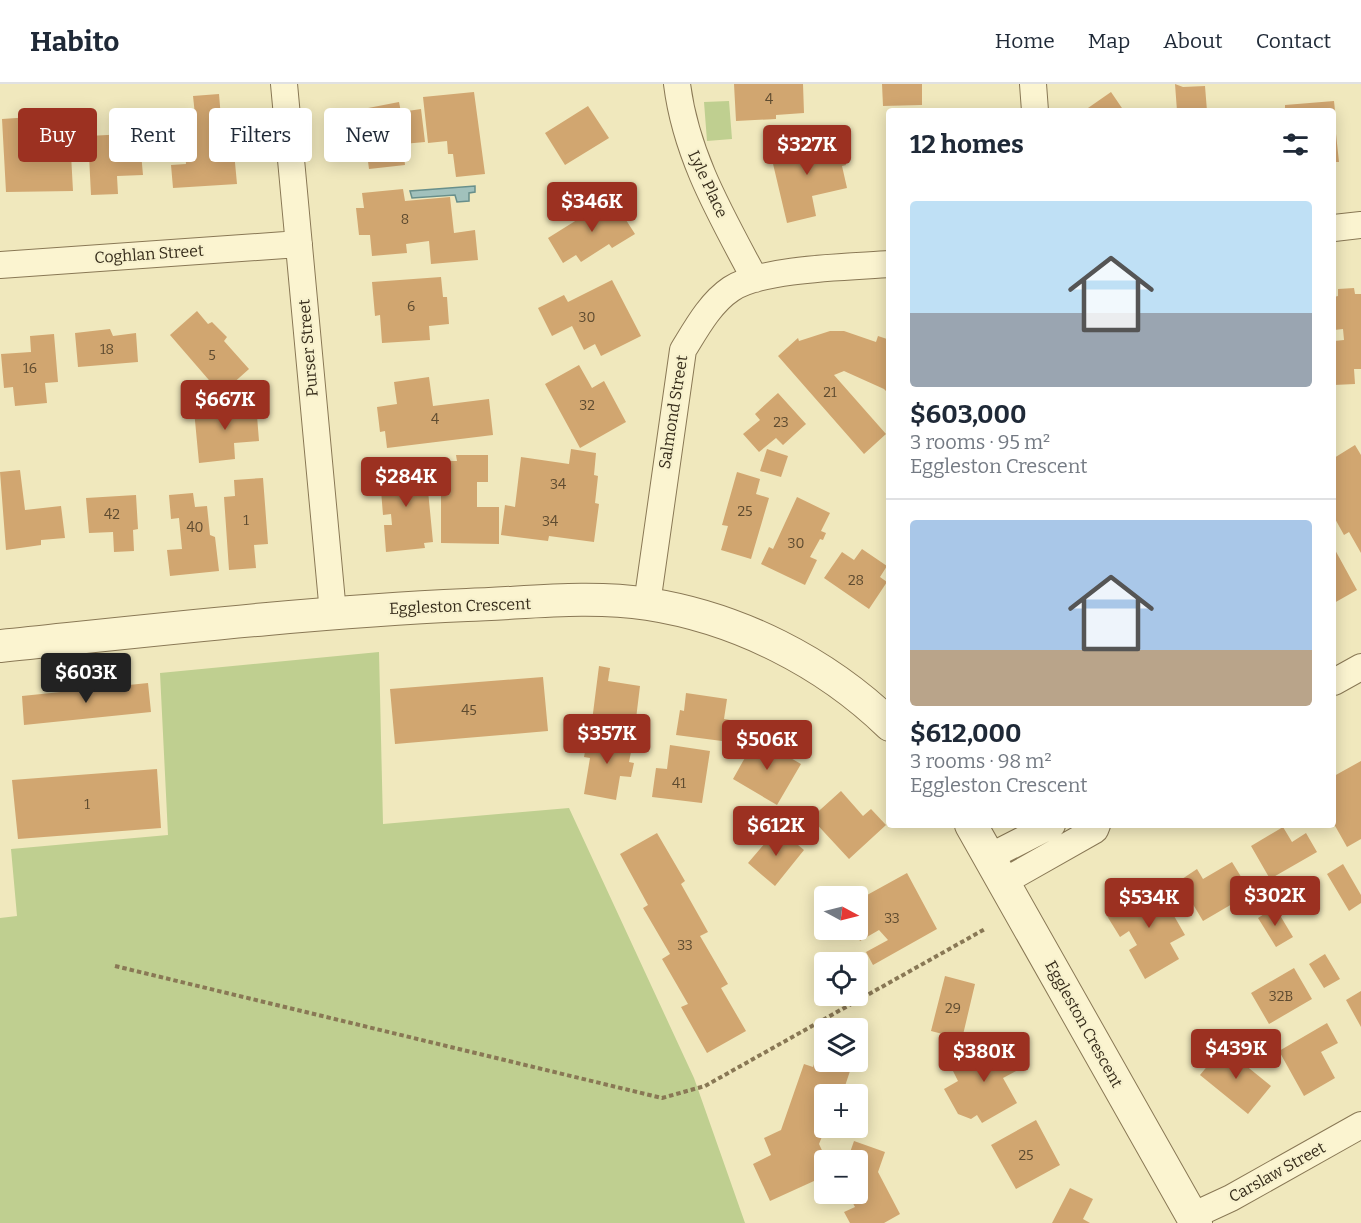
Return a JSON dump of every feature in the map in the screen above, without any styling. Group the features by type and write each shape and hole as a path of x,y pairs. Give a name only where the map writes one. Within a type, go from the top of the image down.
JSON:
{"street":[{"name":"Purser Street","path":"284,84 333,613"},
{"name":"Lyle Place","path":"677,84 684,127 694,160 755,279"},
{"path":"1033,84 1035,108"},
{"path":"1336,228 1361,225"},
{"name":"Coghlan Street","path":"0,265 298,244"},
{"name":"Salmond Street","path":"647,604 682,350 706,314 731,289 755,279 886,264"},
{"name":"Eggleston Crescent","path":"0,646 333,613 576,601 647,604 701,617 766,640 824,672 886,721"},
{"path":"1336,681 1361,666"},
{"name":"Eggleston Crescent","path":"973,828 998,868 1194,1220"},
{"path":"998,868 1048,828"},
{"path":"998,868 1096,828"},
{"name":"Carslaw Street","path":"1194,1220 1361,1125"}],"path":[{"path":"115,966 662,1098 705,1086 985,929"}],"green space":[{"path":"729,101 732,139 707,141 704,102"},
{"path":"379,652 383,824 569,808 694,1078 745,1223 0,1223 0,918 17,916 11,849 168,835 160,673"}],"water":[{"path":"475,186 475,192 469,193 469,201 457,202 455,195 412,198 410,191"}],"building":[{"path":"734,84 803,84 804,113 776,115 776,119 736,121"},
{"path":"882,84 922,84 922,105 883,106"},
{"path":"1175,84 1183,87 1205,86 1207,108 1177,108"},
{"path":"474,92 485,174 456,177 453,154 448,154 447,141 428,143 423,97"},
{"path":"1111,92 1122,108 1088,108"},
{"path":"219,94 220,108 209,108 209,162 235,162 237,184 173,188 171,165 197,162 197,108 194,108 193,96"},
{"path":"1334,101 1335,108 1285,108 1285,105"},
{"path":"399,102 400,108 368,108"},
{"path":"588,106 609,138 565,165 545,133"},
{"path":"421,109 425,142 411,143 411,110"},
{"path":"18,118 18,162 71,162 73,191 6,192 2,119"},
{"path":"1336,134 1339,162 1336,162"},
{"path":"109,135 109,162 142,162 143,175 117,176 118,194 91,195 89,162 97,162 97,136"},
{"path":"796,140 799,152 841,143 846,165 842,166 847,188 812,196 816,216 787,223 769,147"},
{"path":"368,162 405,162 405,165 369,169"},
{"path":"403,189 405,201 450,197 454,233 475,230 478,260 431,264 429,241 406,244 407,253 372,256 370,235 359,235 356,208 364,208 362,193"},
{"path":"612,198 635,234 612,248 609,244 581,262 576,255 563,263 548,238"},
{"path":"441,277 443,297 447,297 449,324 429,326 430,340 382,343 380,315 375,316 372,282"},
{"path":"612,280 641,336 601,356 595,344 584,350 572,326 552,336 538,308 564,295 568,302"},
{"path":"1354,288 1355,294 1361,294 1361,369 1354,369 1355,384 1336,385 1336,341 1344,340 1343,329 1336,330 1338,289"},
{"path":"197,311 208,324 212,322 227,337 224,341 249,369 221,394 170,335"},
{"path":"110,329 113,336 136,333 138,362 78,367 75,333"},
{"path":"830,331 844,331 876,342 878,336 886,339 886,391 844,371 834,375 886,434 864,454 778,356 798,338 799,341"},
{"path":"54,334 58,382 45,383 47,403 15,406 13,387 4,388 1,354 31,352 30,336"},
{"path":"579,365 592,388 604,381 626,422 580,448 545,384"},
{"path":"429,377 433,406 489,399 493,435 387,448 385,431 380,432 377,407 397,404 394,382"},
{"path":"778,393 806,424 783,445 776,438 759,452 743,434 760,420 755,414"},
{"path":"256,403 259,441 234,443 235,459 199,463 194,410"},
{"path":"1355,445 1361,455 1361,553 1349,532 1344,535 1336,521 1336,457"},
{"path":"571,449 596,453 594,475 598,476 595,503 599,504 594,542 549,536 548,541 501,535 505,505 515,507 521,457 569,464"},
{"path":"767,449 788,456 781,477 760,471"},
{"path":"456,455 488,455 488,482 477,482 477,507 499,507 499,544 441,543 441,461 457,461"},
{"path":"405,463 406,472 426,470 433,542 424,543 425,548 386,552 384,525 392,525 391,514 383,515 379,465"},
{"path":"20,470 25,510 61,506 65,538 41,540 41,545 6,550 0,472"},
{"path":"737,472 760,479 756,494 769,498 751,559 721,550 728,526 722,525"},
{"path":"263,478 268,544 254,545 256,568 229,570 224,497 235,496 234,480"},
{"path":"193,493 195,507 207,506 210,535 215,537 219,571 170,576 167,550 182,549 179,518 171,519 169,495"},
{"path":"136,495 138,529 133,530 134,551 114,552 113,532 89,533 86,498"},
{"path":"797,497 830,513 821,531 826,533 823,540 820,539 810,557 817,560 805,585 761,564 769,547 773,549"},
{"path":"862,549 886,565 880,577 886,584 869,609 824,578 842,552 854,560"},
{"path":"1336,552 1357,590 1336,602"},
{"path":"599,666 610,668 608,681 640,686 635,727 592,721"},
{"path":"543,677 548,731 395,744 390,689"},
{"path":"148,683 151,712 24,725 22,696"},
{"path":"686,693 727,699 724,719 730,720 728,736 724,736 722,741 676,735 680,710 684,711"},
{"path":"588,734 633,742 629,762 634,763 631,777 620,776 616,800 584,794 590,758 584,757"},
{"path":"756,738 801,764 777,805 733,779"},
{"path":"670,745 710,751 702,803 652,797 656,768 667,769"},
{"path":"1361,761 1361,839 1347,847 1336,828 1336,775"},
{"path":"157,769 161,828 18,839 12,780"},
{"path":"841,791 863,816 871,809 886,825 849,859 811,818"},
{"path":"778,828 804,850 775,886 748,863"},
{"path":"1284,828 1292,842 1306,833 1317,852 1270,879 1251,846"},
{"path":"657,833 685,881 681,884 708,932 700,936 728,984 721,988 746,1031 707,1053 681,1007 688,1004 662,959 670,954 643,908 648,905 620,854"},
{"path":"1232,862 1251,893 1203,921 1179,881 1197,869 1203,879"},
{"path":"1343,864 1361,895 1361,903 1349,911 1327,874"},
{"path":"907,873 937,929 873,965 866,952 888,940 879,930 868,936 868,894"},
{"path":"1154,881 1185,935 1170,943 1179,959 1145,979 1129,950 1137,945 1129,931 1120,937 1107,916 1130,902 1127,897"},
{"path":"1275,907 1293,937 1276,947 1258,918"},
{"path":"1325,954 1340,979 1324,988 1309,964"},
{"path":"1294,968 1312,999 1269,1024 1251,993"},
{"path":"945,976 975,984 962,1039 931,1031"},
{"path":"1361,991 1361,1027 1346,1000"},
{"path":"1327,1023 1338,1043 1321,1052 1335,1078 1304,1096 1279,1051"},
{"path":"1002,1037 1020,1069 1003,1078 1017,1103 982,1123 977,1115 971,1119 958,1114 944,1089 958,1081 951,1067"},
{"path":"1223,1047 1271,1086 1248,1114 1200,1075"},
{"path":"804,1064 813,1067 814,1064 814,1072 850,1072 846,1084 814,1084 814,1138 821,1138 819,1144 822,1150 814,1150 814,1181 770,1201 753,1164 771,1155 764,1138 781,1130"},
{"path":"1036,1120 1060,1165 1016,1189 991,1145"},
{"path":"854,1141 885,1152 878,1172 900,1214 884,1223 850,1223 844,1212 855,1207 853,1204 868,1204 868,1150 851,1150"},
{"path":"1070,1188 1093,1199 1083,1219 1090,1223 1052,1223"}]}
